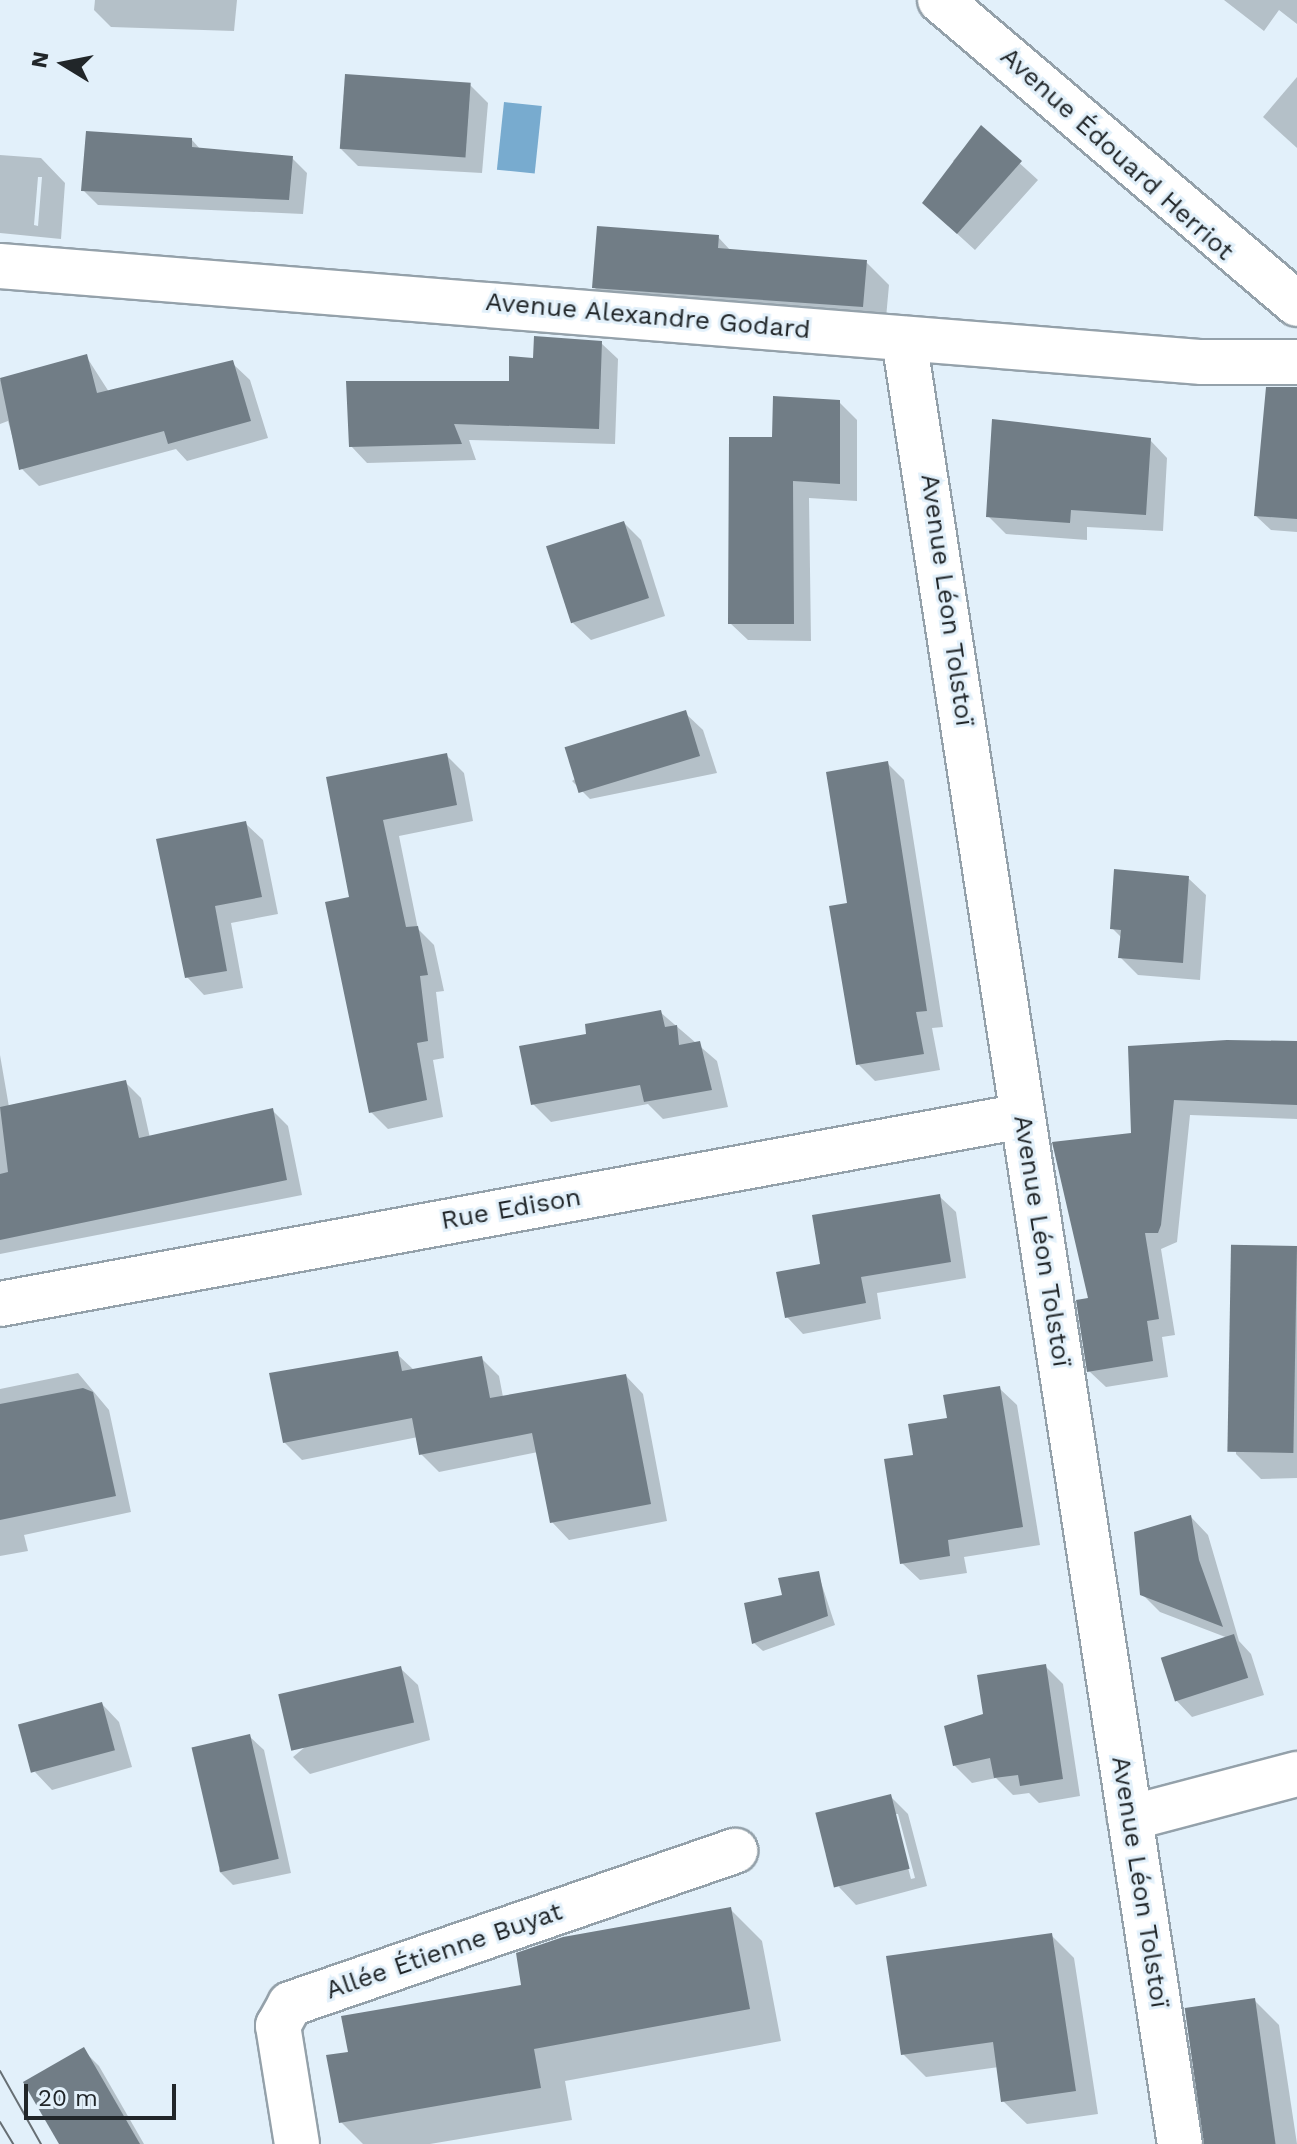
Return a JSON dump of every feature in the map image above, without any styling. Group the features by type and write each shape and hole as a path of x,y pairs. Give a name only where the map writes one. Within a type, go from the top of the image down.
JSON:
{"street":[{"name":"Avenue Édouard Herriot","path":"940,0 1297,304"},
{"name":"Avenue Alexandre Godard","path":"0,266 904,339 1297,362"},
{"name":"Avenue Léon Tolstoï","path":"904,339 1180,2144"},
{"name":"Rue Edison","path":"0,1304 1022,1116"},
{"path":"1130,1818 1297,1774"},
{"name":"Allée Étienne Buyat","path":"297,2144 278,2026 290,2004 735,1851"}],"water":[{"path":"504,102 542,106 535,174 497,170"}],"building":[{"path":"345,74 471,83 465,158 340,149"},
{"path":"981,125 1022,161 957,234 922,203"},
{"path":"86,131 192,138 192,147 293,156 289,200 81,191"},
{"path":"597,226 719,235 718,248 867,260 863,307 592,288"},
{"path":"534,336 602,341 599,429 454,424 462,444 349,447 346,381 509,381 509,356 533,358"},
{"path":"87,354 97,393 233,360 251,421 168,444 164,431 19,470 0,378"},
{"path":"1266,387 1297,387 1297,519 1254,516"},
{"path":"773,396 840,400 840,484 793,481 794,624 728,624 729,437 772,437"},
{"path":"992,419 1151,438 1146,515 1071,510 1070,523 986,517"},
{"path":"624,521 649,598 571,623 546,546"},
{"path":"686,710 700,756 579,793 565,747"},
{"path":"447,753 457,805 383,820 406,927 418,926 428,975 420,976 428,1041 417,1043 427,1100 369,1113 325,902 349,897 326,777"},
{"path":"888,761 927,1011 916,1012 924,1054 856,1065 829,906 847,903 826,772"},
{"path":"246,821 262,897 215,906 227,971 185,978 156,839"},
{"path":"1114,869 1189,876 1183,963 1118,958 1121,930 1110,929"},
{"path":"661,1010 665,1027 677,1025 679,1045 700,1041 712,1090 644,1102 640,1085 531,1105 519,1046 586,1034 585,1024"},
{"path":"1227,1040 1297,1041 1297,1105 1174,1100 1161,1225 1158,1233 1145,1233 1159,1319 1147,1321 1153,1361 1087,1372 1076,1300 1088,1298 1052,1142 1131,1133 1128,1046"},
{"path":"126,1080 139,1138 273,1108 287,1180 0,1240 0,1174 8,1172 0,1107"},
{"path":"940,1194 951,1262 861,1277 866,1303 785,1318 776,1272 820,1264 812,1215"},
{"path":"1231,1245 1297,1246 1293,1453 1227,1452"},
{"path":"398,1351 402,1371 482,1356 490,1398 626,1374 651,1504 550,1523 532,1433 419,1455 412,1418 283,1443 269,1373"},
{"path":"1000,1386 1023,1527 948,1540 950,1556 900,1564 884,1459 913,1455 908,1424 947,1418 943,1395"},
{"path":"83,1388 93,1392 116,1496 0,1520 0,1404"},
{"path":"1191,1515 1199,1560 1223,1627 1140,1595 1134,1532"},
{"path":"819,1571 828,1616 752,1644 744,1603 782,1595 778,1578"},
{"path":"1234,1634 1248,1678 1175,1702 1161,1658"},
{"path":"1046,1664 1063,1779 1020,1786 1018,1775 994,1778 990,1758 953,1766 944,1726 983,1714 977,1675"},
{"path":"401,1666 414,1723 291,1751 278,1694"},
{"path":"102,1702 115,1750 31,1773 18,1725"},
{"path":"250,1734 279,1859 220,1872 192,1747"},
{"path":"891,1794 910,1869 834,1888 815,1813"},
{"path":"731,1907 750,2009 534,2049 541,2088 339,2123 326,2055 348,2052 341,2016 521,1985 516,1953 563,1937"},
{"path":"1052,1933 1076,2091 1001,2102 993,2042 901,2055 886,1956"},
{"path":"1255,1998 1276,2144 1204,2144 1185,2008"},
{"path":"84,2047 140,2144 59,2144 23,2082"}],"tram line":[{"path":"0,2071 41,2144"},
{"path":"0,2122 13,2144"}]}
